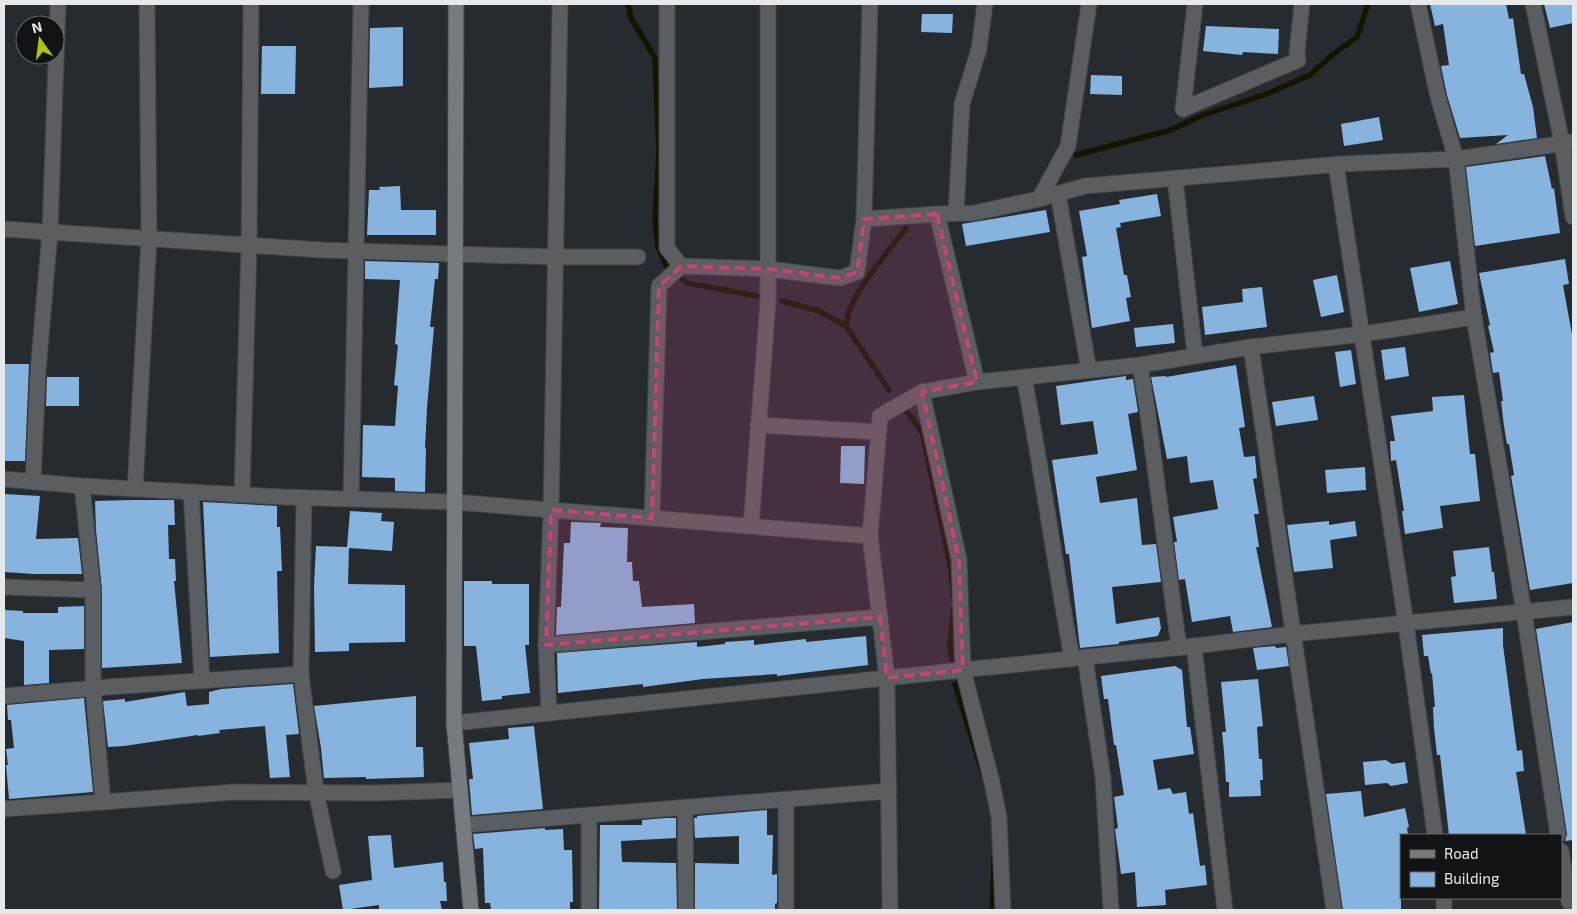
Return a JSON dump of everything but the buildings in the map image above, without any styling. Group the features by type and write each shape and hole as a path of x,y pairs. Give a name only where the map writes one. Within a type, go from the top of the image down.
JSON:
{"street":[{"path":"33,482 38,372 50,232 58,4"},
{"path":"135,489 149,239 147,4"},
{"path":"242,495 249,246 251,4"},
{"path":"351,499 362,4"},
{"path":"456,4 454,723 471,910"},
{"path":"550,713 546,645 551,510 560,4"},
{"path":"667,4 667,248 681,266"},
{"path":"751,526 768,302 768,4"},
{"path":"652,518 659,286 681,266 768,269 840,278 857,272 864,219 870,4"},
{"path":"956,213 962,104 979,49 985,4"},
{"path":"1039,200 1068,146 1089,4"},
{"path":"1195,4 1183,109 1298,60 1297,51 1302,4"},
{"path":"1418,4 1438,97 1456,159 1474,318 1524,612 1558,834"},
{"path":"1533,4 1568,143 1573,217"},
{"path":"864,219 974,213 1039,200 1085,186 1336,165 1456,159 1568,143"},
{"path":"1336,165 1406,624 1435,834"},
{"path":"1175,178 1195,356"},
{"path":"1058,194 1089,370"},
{"path":"937,214 976,382"},
{"path":"4,229 356,252 638,257"},
{"path":"890,910 888,678 870,536 880,416 922,392 976,382 1140,365 1251,347 1363,334 1474,318"},
{"path":"1251,347 1334,910"},
{"path":"1140,365 1186,647 1225,910"},
{"path":"1024,377 1052,545 1103,778 1110,910"},
{"path":"922,392 960,559 963,670 992,782 999,817 1004,910"},
{"path":"758,426 879,432"},
{"path":"4,479 82,486 242,495 454,502 870,536"},
{"path":"82,486 93,590 93,689 103,802"},
{"path":"191,492 202,681"},
{"path":"304,498 301,674 316,792 333,871"},
{"path":"4,586 93,590"},
{"path":"454,723 1186,647 1292,634 1573,607"},
{"path":"546,645 880,617"},
{"path":"4,696 301,674"},
{"path":"4,809 235,792 378,793 460,790"},
{"path":"464,825 889,792"},
{"path":"786,800 786,910"},
{"path":"685,808 686,910"},
{"path":"589,815 590,910"},
{"path":"1562,857 1569,902"}],"highlighted area":[{"path":"937,214 977,382 922,392 959,559 963,670 887,678 880,617 546,645 551,510 652,518 659,286 681,266 768,269 840,278 857,272 864,219"}],"waterway":[{"path":"628,4 631,18 655,58 659,152 655,219 658,247 666,265 687,283 757,296"},
{"path":"1076,155 1171,130 1203,115 1264,95 1310,75 1331,56 1357,37 1368,4"},
{"path":"889,390 846,326 853,302 870,275 906,228"},
{"path":"782,301 819,311 846,326"},
{"path":"904,408 922,432 951,570 953,595"},
{"path":"952,660 950,646 954,607"},
{"path":"955,684 983,774"},
{"path":"992,910 994,857"}]}
